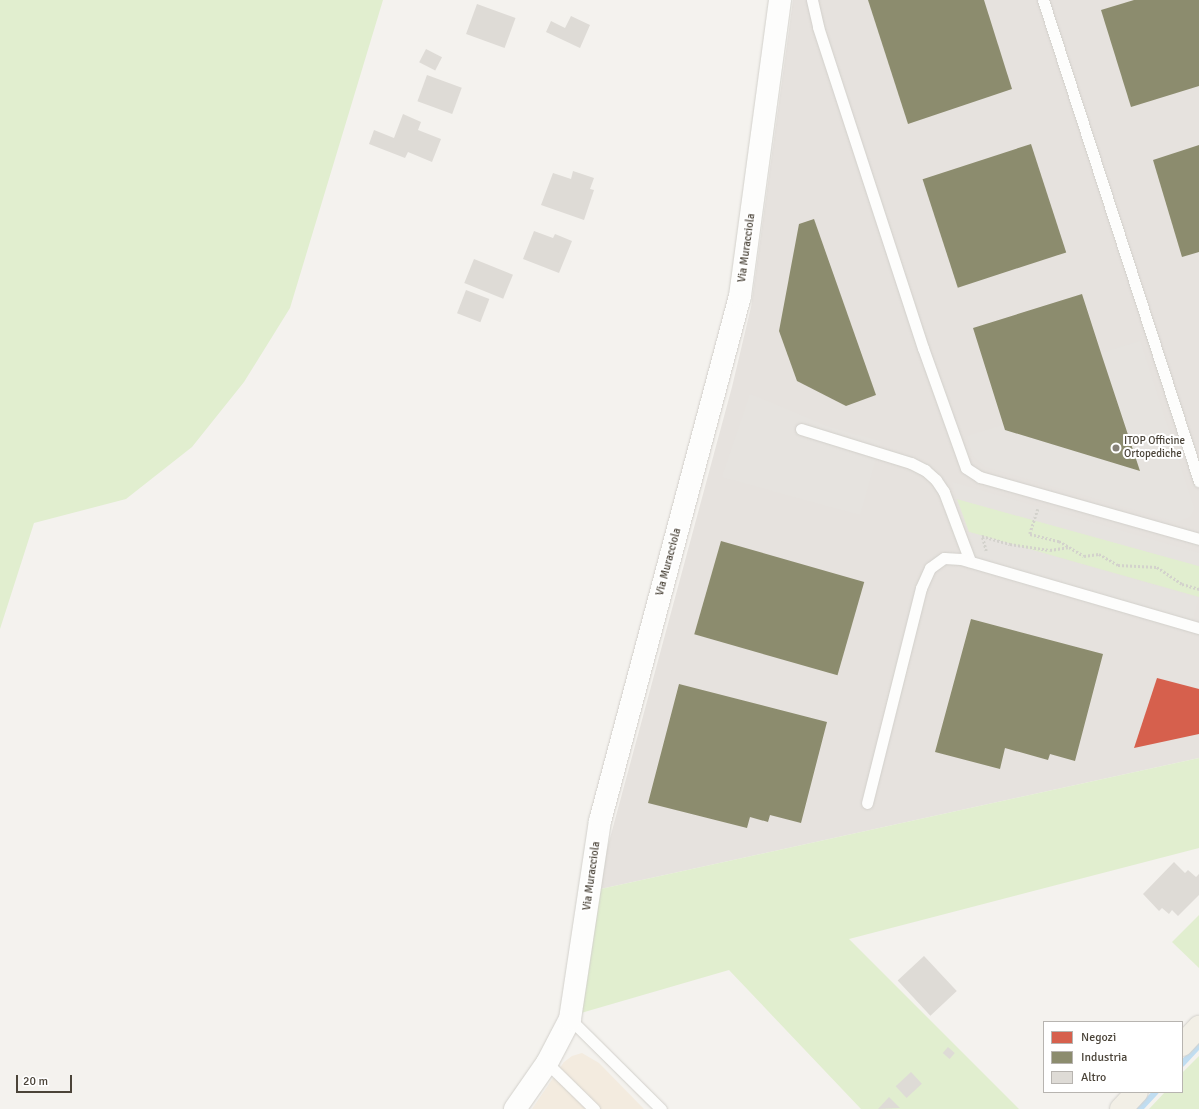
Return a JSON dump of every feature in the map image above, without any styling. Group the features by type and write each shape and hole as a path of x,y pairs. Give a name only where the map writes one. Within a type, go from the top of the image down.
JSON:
{"main road":[{"path":"1183,1044 1199,1027"},
{"path":"1121,1109 1136,1093"}],"street":[{"name":"Via Muracciola","path":"515,1109 547,1063 570,1019 600,821 740,296 780,0"}],"lane":[{"path":"812,0 820,33 961,460 966,468 980,477 1199,539"},
{"path":"1043,0 1199,481"},
{"path":"801,429 911,463 925,470 936,480 944,492 970,561"},
{"path":"867,803 924,581 930,568 944,558 953,557 970,561 1199,628"},
{"path":"570,1019 661,1109"},
{"path":"547,1063 594,1109"}],"path":[{"path":"1042,495 1030,534 1059,541 1084,556 1099,554 1118,565 1157,567 1182,584 1199,589"},
{"path":"982,536 1050,550 1068,546"}],"shaded area":[{"path":"793,0 1199,0 1199,758 596,890 732,387 751,307"},
{"path":"1140,341 1194,508 1191,516 1177,522 986,467 973,456 967,436 1003,425 1005,430 1139,470 1101,353"},
{"path":"750,394 832,428 881,441 860,515 722,477"},
{"path":"952,482 1199,553 1199,566 957,499"},
{"path":"969,532 1199,598 1192,622 962,556"},
{"path":"582,1053 599,1063 644,1109 532,1109 564,1062 572,1056"}],"green space":[{"path":"0,0 383,0 290,308 244,382 192,447 126,499 34,523 0,629"},
{"path":"957,499 1199,566 1199,597 969,532"},
{"path":"1199,758 1199,848 849,939 1019,1109 861,1109 729,970 581,1013 596,890"},
{"path":"1199,915 1199,968 1172,942"},
{"path":"1199,1056 1199,1109 1149,1109 1164,1093 1183,1093 1183,1072"}],"building: Negozi":[{"path":"1157,678 1199,689 1199,734 1134,748"}],"building: Industria":[{"path":"868,0 984,0 1012,89 908,124"},
{"path":"1134,0 1199,0 1199,86 1131,107 1101,10"},
{"path":"1031,144 1066,252 958,288 923,179"},
{"path":"1199,145 1199,252 1182,257 1153,160"},
{"path":"814,219 876,395 846,406 797,381 779,331 799,224"},
{"path":"1082,294 1140,471 1005,430 973,328"},
{"path":"721,541 864,582 837,675 694,634"},
{"path":"971,619 1103,654 1075,761 1050,754 1048,760 1005,748 1000,769 935,752"},
{"path":"679,684 827,722 801,823 770,815 768,822 750,817 747,828 648,803"}],"building: Altro":[{"path":"477,4 516,18 505,48 466,34"},
{"path":"571,16 590,25 580,48 546,32 551,21 565,28"},
{"path":"426,49 442,57 435,71 419,62"},
{"path":"427,75 462,88 452,114 417,101"},
{"path":"403,114 421,122 418,130 441,139 432,162 408,152 405,158 369,144 374,130 394,138"},
{"path":"573,171 594,178 590,189 594,190 584,220 541,205 553,173 571,179"},
{"path":"534,231 553,238 555,234 572,241 559,273 523,259"},
{"path":"474,259 513,275 503,299 464,283"},
{"path":"466,290 489,299 480,322 457,313"},
{"path":"1174,862 1185,873 1188,870 1196,877 1199,874 1199,895 1178,916 1172,910 1169,914 1162,908 1159,911 1143,894"},
{"path":"924,956 957,991 930,1016 898,981"},
{"path":"948,1047 955,1053 950,1059 943,1053"},
{"path":"911,1072 922,1084 907,1098 896,1086"},
{"path":"889,1097 900,1108 878,1109"}],"waterway":[{"path":"1183,1063 1199,1046"},
{"path":"1140,1109 1155,1093"}],"place":[{"name":"ITOP Officine Ortopediche","path":"1116,448"}]}
